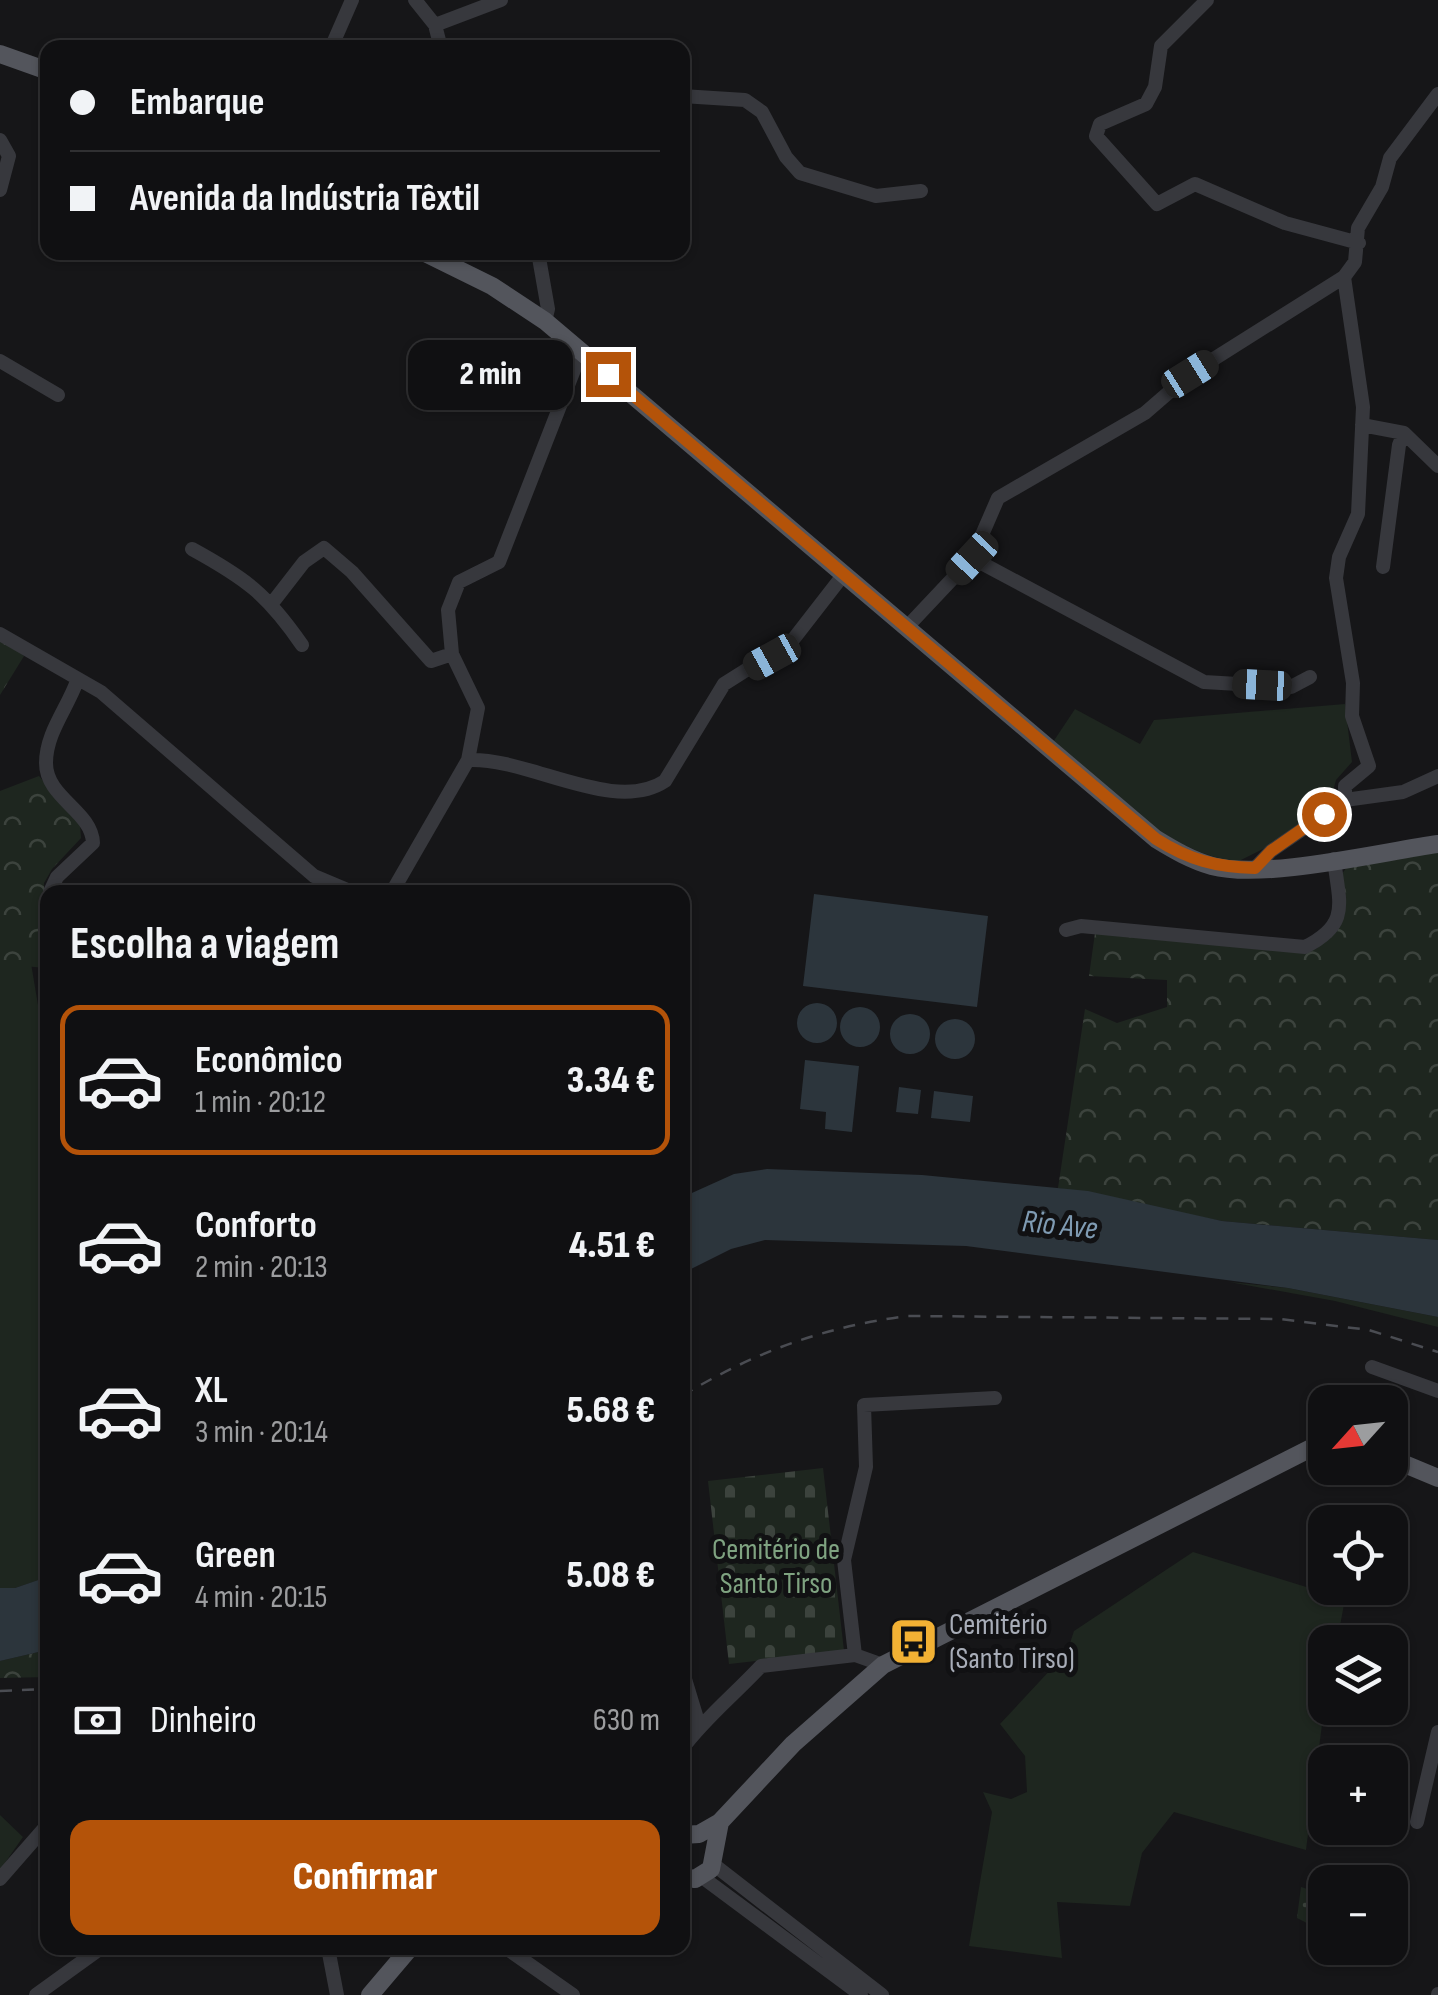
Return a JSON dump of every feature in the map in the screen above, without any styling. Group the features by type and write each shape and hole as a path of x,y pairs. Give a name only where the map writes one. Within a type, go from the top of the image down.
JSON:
{"main road":[{"path":"0,54 40,68"},
{"path":"438,260 492,286 544,321 1156,839 1182,855 1216,867 1255,868 1438,844"},
{"path":"695,1849 792,1744 883,1664 1308,1450"},
{"path":"1408,1466 1438,1478"},
{"path":"370,1995 404,1955"}],"street":[{"path":"334,40 352,0"},
{"path":"415,0 435,26 439,40"},
{"path":"435,26 501,0"},
{"path":"1207,0 1160,46 1155,87 1146,104 1100,124 1096,136 1157,204 1196,184 1285,223 1359,243"},
{"path":"907,627 972,558 998,498 1145,413 1190,374 1344,277 1355,262 1358,228 1382,187 1390,158 1438,94"},
{"path":"690,97 745,100 762,112 786,158 800,172 876,196 922,191"},
{"path":"0,140 9,156 0,190"},
{"path":"539,260 548,309 544,321"},
{"path":"1344,277 1362,426 1358,514 1338,558 1336,578 1353,683 1352,716 1369,766 1345,786 1345,800"},
{"path":"396,885 468,760 478,708 452,654 448,610 459,582 499,562 580,352"},
{"path":"0,361 58,395"},
{"path":"1362,426 1404,432 1438,466"},
{"path":"1383,567 1404,432"},
{"path":"273,602 304,562 324,548 352,572 431,660 452,654"},
{"path":"192,549 236,573 273,602 302,645"},
{"path":"972,558 1204,682 1292,687 1310,676"},
{"path":"468,760 493,760 620,792 652,790 666,781 724,684 792,641 844,574"},
{"path":"0,634 77,682 101,692 314,876 335,885"},
{"path":"53,885 56,877 93,843 92,830 49,781 46,765 54,728 77,682"},
{"path":"1255,868 1271,851 1345,800 1402,792 1438,776"},
{"path":"1066,930 1082,926 1305,947 1327,936 1340,916 1334,859"},
{"path":"1372,1367 1438,1391"},
{"path":"855,1655 844,1560 866,1467 864,1406 995,1398"},
{"path":"690,1738 761,1666 855,1655 883,1664"},
{"path":"690,1705 699,1725"},
{"path":"1417,1822 1438,1732"},
{"path":"0,1879 40,1833"},
{"path":"695,1849 861,1995"},
{"path":"695,1849 882,1995"},
{"path":"36,1995 91,1955"},
{"path":"329,1955 336,1995"},
{"path":"516,1955 573,1995"}],"green space":[{"path":"0,636 24,656 0,695"},
{"path":"1345,704 1352,762 1336,780 1330,802 1271,845 1237,862 1184,845 1160,831 1053,742 1075,709 1140,744 1154,720"},
{"path":"39,776 80,825 81,838 52,869 44,885 40,885 40,967 0,964 0,791"},
{"path":"1438,851 1438,1240 1222,1221 1058,1188 1085,1009 1117,1023 1167,1007 1167,980 1089,976 1095,933 1302,952 1316,949 1338,930 1342,874 1349,864"},
{"path":"30,957 40,1017 40,1580 15,1588 0,1588 0,960"},
{"path":"1229,1282 1288,1288 1438,1317 1438,1327 1335,1301"},
{"name":"Cemitério de Santo Tirso","path":"823,1468 844,1651 729,1664 708,1481"},
{"path":"1193,1552 1308,1588 1308,1605 1344,1605 1340,1625 1308,1625 1308,1725 1322,1725 1319,1745 1308,1745 1306,1850 1174,1812 1142,1853 1130,1906 1057,1902 1062,1958 969,1946 992,1812 983,1792 1011,1799 1027,1792 1025,1756 1000,1724 1067,1652 1074,1631"},
{"path":"40,1652 40,1677 0,1678 0,1661"},
{"path":"0,1815 23,1837 0,1870"},
{"path":"1301,1887 1308,1889 1308,1924 1297,1918"}],"water":[{"path":"814,894 988,916 977,1007 803,986"},
{"path":"817,1003 831,1009 837,1023 831,1037 817,1043 803,1037 797,1023 803,1009"},
{"path":"860,1007 874,1013 880,1027 874,1041 860,1047 846,1041 840,1027 846,1013"},
{"path":"910,1014 924,1020 930,1034 924,1048 910,1054 896,1048 890,1034 896,1020"},
{"path":"955,1019 969,1025 975,1039 969,1053 955,1059 941,1053 935,1039 941,1025"},
{"path":"805,1060 859,1066 852,1132 825,1129 826,1112 800,1109"},
{"path":"899,1087 921,1090 918,1114 896,1112"},
{"path":"934,1091 973,1096 970,1122 931,1118"},
{"name":"Rio Ave","path":"767,1169 922,1175 1088,1191 1222,1221 1438,1240 1438,1317 1288,1288 966,1246 765,1240 731,1249 690,1270 690,1194 734,1174"},
{"path":"40,1579 40,1652 0,1661 0,1588 15,1588"}],"railway":[{"path":"690,1391 736,1366 790,1344 847,1327 907,1316 1280,1319 1369,1330 1438,1352"},
{"path":"0,1691 40,1689"}],"place":[{"name":"Cemitério (Santo Tirso)","path":"914,1641"}],"route":[{"path":"608,374 1156,839 1182,855 1216,867 1255,868 1271,851 1324,814"}]}
